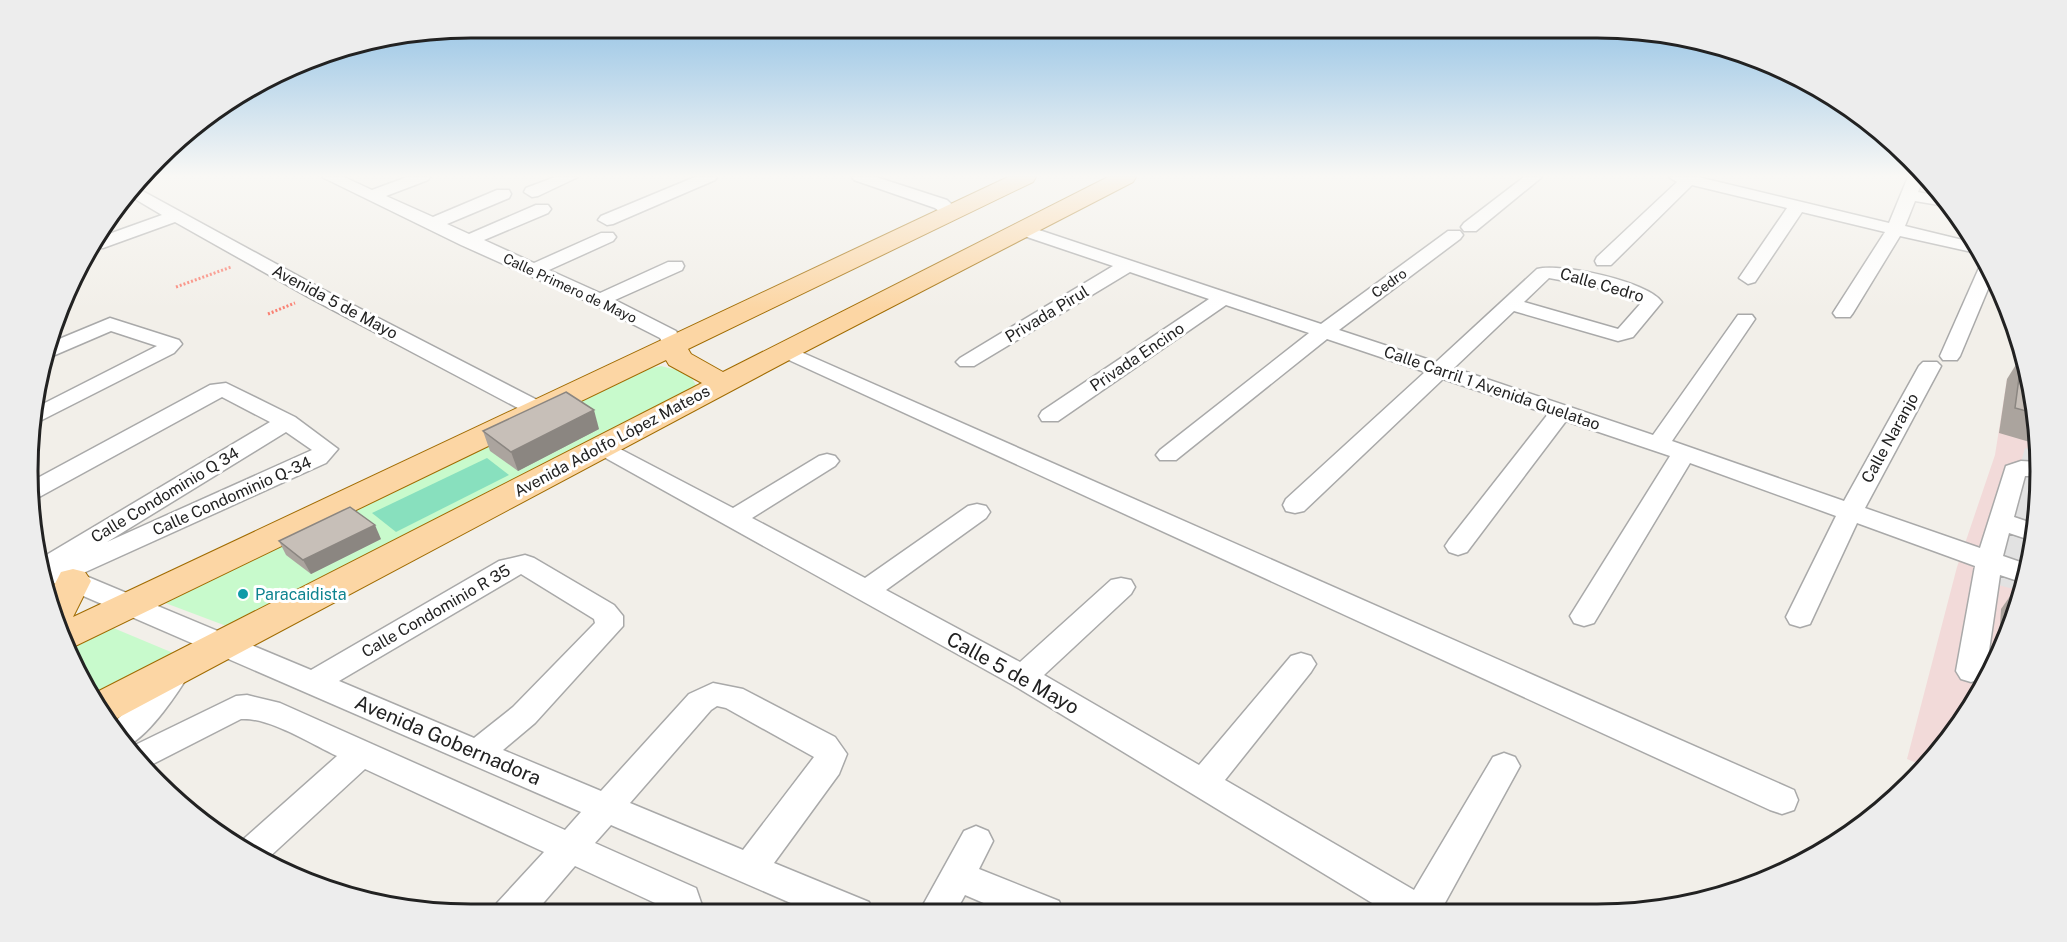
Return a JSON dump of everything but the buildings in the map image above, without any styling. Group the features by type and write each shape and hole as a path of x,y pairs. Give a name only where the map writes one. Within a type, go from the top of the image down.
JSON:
{"main road":[{"path":"69,634 932,221"},
{"name":"Avenida Adolfo López Mateos","path":"107,705 723,382 1037,221"},
{"path":"673,345 679,359 723,382"},
{"path":"53,573 65,600 60,607"}],"street":[{"path":"104,241 158,221"},
{"name":"Avenida 5 de Mayo","path":"189,221 538,410"},
{"name":"Calle Primero de Mayo","path":"425,221 600,300 669,335 673,345"},
{"path":"432,224 439,221"},
{"path":"467,241 514,221"},
{"path":"533,270 621,221"},
{"name":"Cedro","path":"1168,455 1324,331 1475,221"},
{"path":"1604,261 1642,221"},
{"path":"1748,278 1787,221"},
{"path":"1858,221 1966,246"},
{"path":"1843,313 1899,221"},
{"name":"Calle Carril 1 Avenida Guelatao","path":"1021,229 1851,510 2018,571"},
{"path":"600,300 675,266"},
{"name":"Privada Pirul","path":"968,362 1126,266"},
{"name":"Calle Cedro","path":"1296,505 1510,304 1544,273 1551,271 1640,294 1652,302 1626,333 1618,335 1510,304"},
{"path":"1950,356 1984,277"},
{"name":"Privada Encino","path":"1050,416 1223,298"},
{"path":"1658,444 1745,319"},
{"path":"41,413 172,344 110,324 56,348"},
{"path":"785,351 1782,800"},
{"name":"Calle Naranjo","path":"1800,617 1851,510 1930,366"},
{"name":"Calle Condominio Q-34","path":"38,488 214,391 226,390 287,422 325,446 325,452 318,458 53,573"},
{"path":"1458,546 1562,411"},
{"name":"Calle Condominio Q 34","path":"53,573 287,422"},
{"name":"Calle 5 de Mayo","path":"601,446 1023,677 1407,904"},
{"path":"1584,616 1684,453"},
{"path":"734,518 827,461"},
{"path":"1971,671 1989,561 2014,471 2021,468 2030,468"},
{"path":"866,591 977,512"},
{"path":"2000,521 2026,529"},
{"name":"Calle Condominio R 35","path":"313,683 508,567 525,564 604,612 609,616 609,626 524,715 477,753"},
{"name":"Avenida Gobernadora","path":"53,573 832,904"},
{"path":"1023,677 1121,587"},
{"path":"1204,783 1301,664"},
{"path":"125,732 146,711 178,668"},
{"path":"520,904 700,702 713,694 732,697 824,746 831,754 828,765 749,869"},
{"path":"144,756 225,713 247,707 268,711 363,752 683,899 684,904"},
{"path":"256,847 363,752"},
{"path":"1425,904 1504,766"},
{"path":"942,904 976,841"},
{"path":"958,876 1025,904"}],"path":[{"path":"176,287 255,258"}],"shaded area":[{"path":"2007,379 2020,383 2029,443 2029,499 2026,528 2015,583 1997,637 1985,663 1956,712 1917,763 1907,759 1957,567 1995,455"},
{"path":"2025,448 2029,449 2029,499 2026,528 2015,583 2013,589 1987,582"}],"green space":[{"path":"661,366 689,373 697,387 229,627 160,601 634,372"},
{"path":"487,458 509,475 396,532 372,513"},
{"path":"111,627 178,655 100,694 73,645"}],"place":[{"name":"Paracaidista","path":"243,594"}]}
